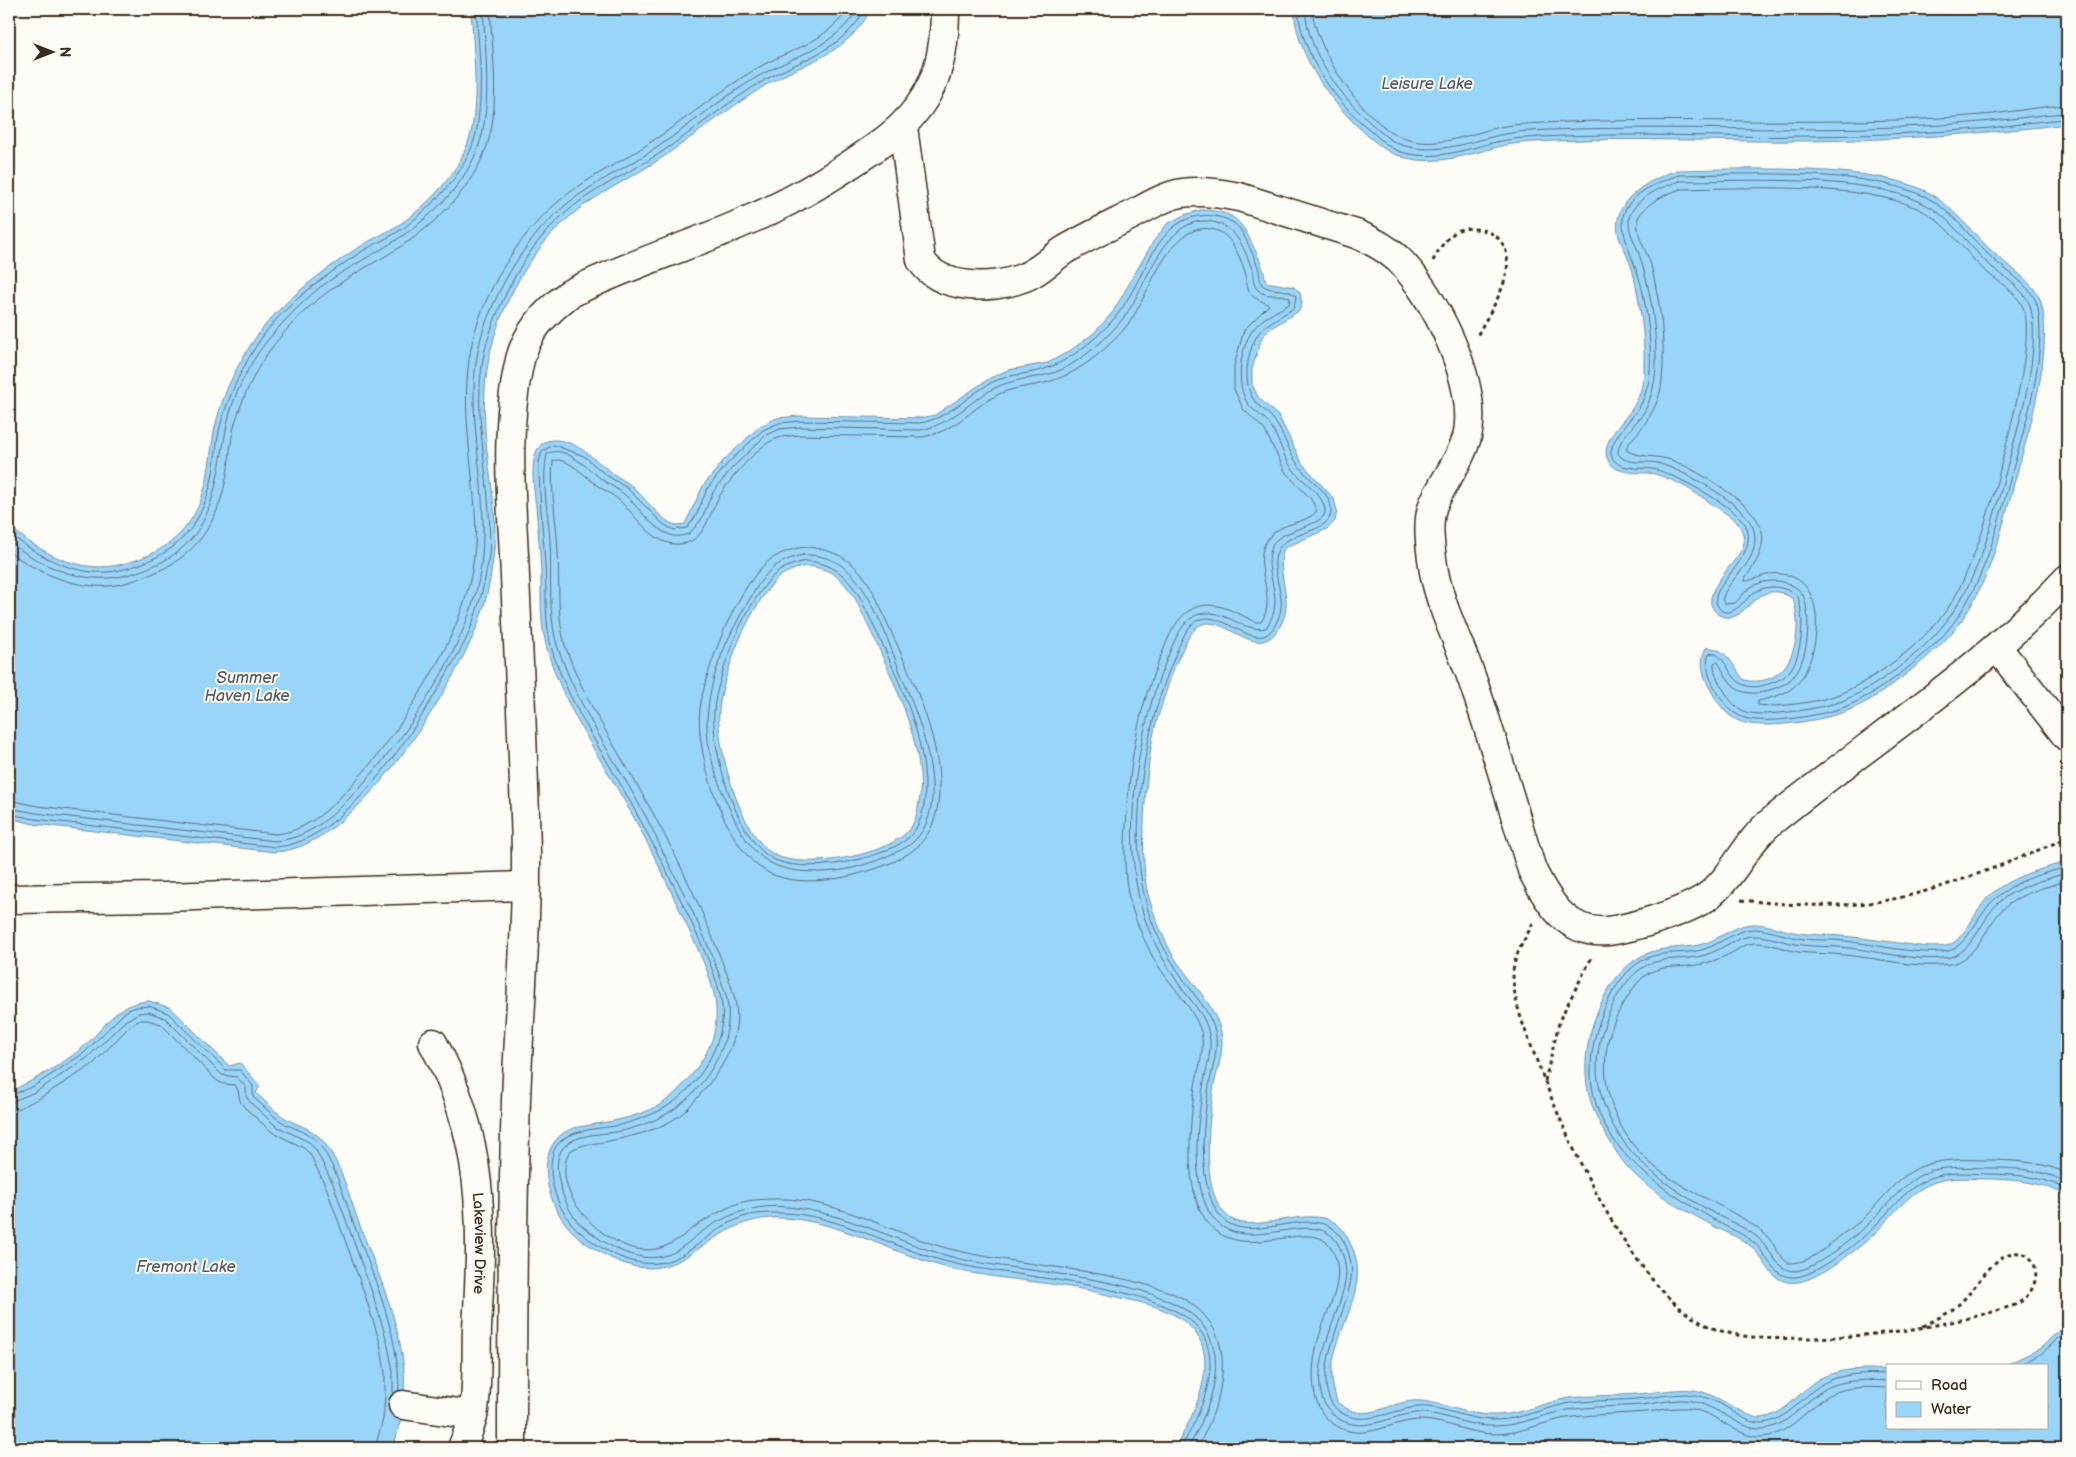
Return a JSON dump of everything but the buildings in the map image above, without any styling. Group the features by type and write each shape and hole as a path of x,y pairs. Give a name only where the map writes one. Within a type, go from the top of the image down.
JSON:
{"street":[{"path":"512,1448 516,1103 526,886 524,762 511,498 515,392 519,362 525,344 535,325 550,309 569,294 774,208 846,168 903,127 931,86 940,58 945,26 945,9"},
{"path":"903,127 921,260 926,268 935,276 948,280 987,284 1011,282 1024,278 1063,251 1150,206 1182,193 1200,192 1219,192 1273,207 1370,240 1399,260 1434,309 1453,346 1462,374 1467,401 1467,436 1460,455 1433,505 1430,517 1434,573 1472,679 1532,870 1541,889 1557,913 1570,924 1588,930 1608,931 1670,914 1708,896 1769,823 1997,647 2067,580"},
{"path":"1997,647 2067,737"},
{"path":"9,899 163,897 526,886"},
{"name":"Lakeview Drive","path":"433,1043 450,1074 460,1101 470,1133 478,1182 480,1284 473,1415 462,1448"},
{"path":"404,1405 473,1415"}],"path":[{"path":"1421,289 1437,253 1457,231 1468,228 1483,229 1495,233 1503,242 1507,254 1504,284 1476,338 1462,374"},
{"path":"1708,896 1816,906 1887,900 1931,890 2067,838"},
{"path":"1541,889 1536,915 1514,960 1514,994 1544,1081 1588,1177 1624,1239 1651,1278 1671,1300 1700,1323 1739,1335 1781,1339 1849,1337 1919,1329 1998,1311 2026,1300 2034,1289 2037,1277 2035,1266 2029,1258 2020,1253 2009,1254 1999,1259 1969,1295 1955,1307 1919,1329"},
{"path":"1544,1081 1560,1019 1572,993 1608,931"}],"water":[{"name":"Summer Haven Lake","path":"471,9 871,9 861,25 850,37 824,56 764,86 663,157 586,204 558,228 524,271 500,320 491,350 486,380 484,411 493,500 495,544 492,569 483,608 473,636 441,697 392,767 364,799 335,826 305,845 275,852 34,824 9,818 9,526 34,545 62,559 77,564 107,567 141,558 169,543 181,533 198,507 204,491 215,426 228,387 238,366 256,337 278,311 315,278 356,249 395,227 425,205 447,180 464,152 473,122 475,94"},
{"name":"Leisure Lake","path":"1294,9 2067,9 2067,124 1970,134 1906,138 1809,141 1618,139 1536,142 1506,145 1438,160 1411,159 1385,150 1342,110 1330,95 1309,63 1297,28"},
{"path":"1677,170 1808,170 1879,177 1908,184 1931,194 1949,207 1995,254 2030,284 2042,306 2044,345 2042,367 2033,413 1995,552 1979,590 1958,625 1927,657 1874,697 1847,711 1824,718 1777,725 1749,724 1730,716 1724,710 1707,683 1703,671 1702,660 1706,648 1719,650 1724,654 1744,680 1760,681 1773,677 1791,657 1795,643 1797,628 1793,599 1780,593 1769,592 1760,596 1737,615 1729,618 1720,615 1713,608 1711,600 1718,581 1743,547 1743,535 1739,525 1734,519 1676,482 1655,474 1618,469 1609,462 1606,455 1609,440 1636,401 1642,387 1644,371 1643,331 1636,284 1632,268 1619,237 1617,224 1620,212 1634,193 1655,179"},
{"path":"1201,210 1221,212 1229,215 1245,230 1262,265 1266,282 1294,287 1300,293 1302,304 1299,311 1271,328 1262,337 1252,369 1252,384 1258,397 1279,417 1302,463 1334,499 1337,511 1335,521 1327,529 1284,548 1282,568 1286,607 1279,628 1270,638 1259,641 1249,639 1216,624 1206,623 1196,628 1184,645 1168,686 1153,736 1145,805 1144,853 1147,890 1157,922 1171,952 1210,1006 1220,1030 1222,1048 1212,1099 1208,1152 1212,1188 1217,1202 1225,1214 1235,1221 1248,1223 1310,1217 1325,1218 1340,1227 1354,1252 1357,1266 1357,1281 1354,1296 1334,1355 1332,1369 1332,1382 1337,1402 1348,1409 1359,1412 1379,1410 1410,1401 1422,1401 1483,1415 1502,1415 1569,1398 1693,1390 1712,1395 1749,1415 1762,1418 1777,1413 1822,1377 1849,1370 1878,1369 1886,1370 1886,1430 2048,1430 2048,1364 2008,1364 2041,1348 2067,1322 2067,1448 1175,1448 1189,1422 1201,1391 1205,1360 1202,1345 1195,1332 1187,1324 1167,1311 1088,1290 988,1276 948,1268 846,1231 805,1220 784,1218 755,1220 731,1229 671,1264 649,1268 624,1263 592,1247 574,1233 562,1219 554,1204 547,1180 546,1168 552,1146 559,1137 569,1130 638,1114 652,1109 672,1096 702,1060 711,1042 716,1024 716,1006 707,970 651,849 571,708 547,649 542,621 540,556 533,478 533,468 538,449 543,443 552,440 576,446 633,487 665,520 676,525 685,524 703,486 724,460 760,426 777,418 799,416 920,418 935,415 990,378 1008,370 1048,363 1071,350 1094,333 1113,312 1153,242 1167,224 1184,215","holes":["805,566 822,569 841,580 846,586 856,600 877,644 909,722 920,773 920,796 912,826 894,842 861,854 823,861 805,861 775,855 763,845 751,830 733,790 726,768 719,727 719,711 724,684 736,648 752,615 771,585 791,570"]},
{"path":"2067,862 2067,1196 2049,1188 2020,1181 1962,1178 1935,1182 1911,1196 1872,1236 1853,1252 1818,1275 1807,1280 1788,1282 1774,1275 1748,1244 1691,1214 1644,1183 1618,1154 1593,1108 1588,1091 1586,1058 1594,1021 1601,1003 1622,971 1636,960 1658,950 1706,943 1736,928 1749,924 1804,934 1854,937 1926,947 1946,946 1958,939 1984,901 1998,889 2026,874"},
{"name":"Fremont Lake","path":"149,1001 171,1008 229,1066 240,1063 260,1086 256,1093 282,1116 318,1136 334,1158 385,1292 397,1331 404,1370 404,1400 393,1448 9,1448 9,1092 28,1083 74,1055 119,1011 127,1006"}]}
